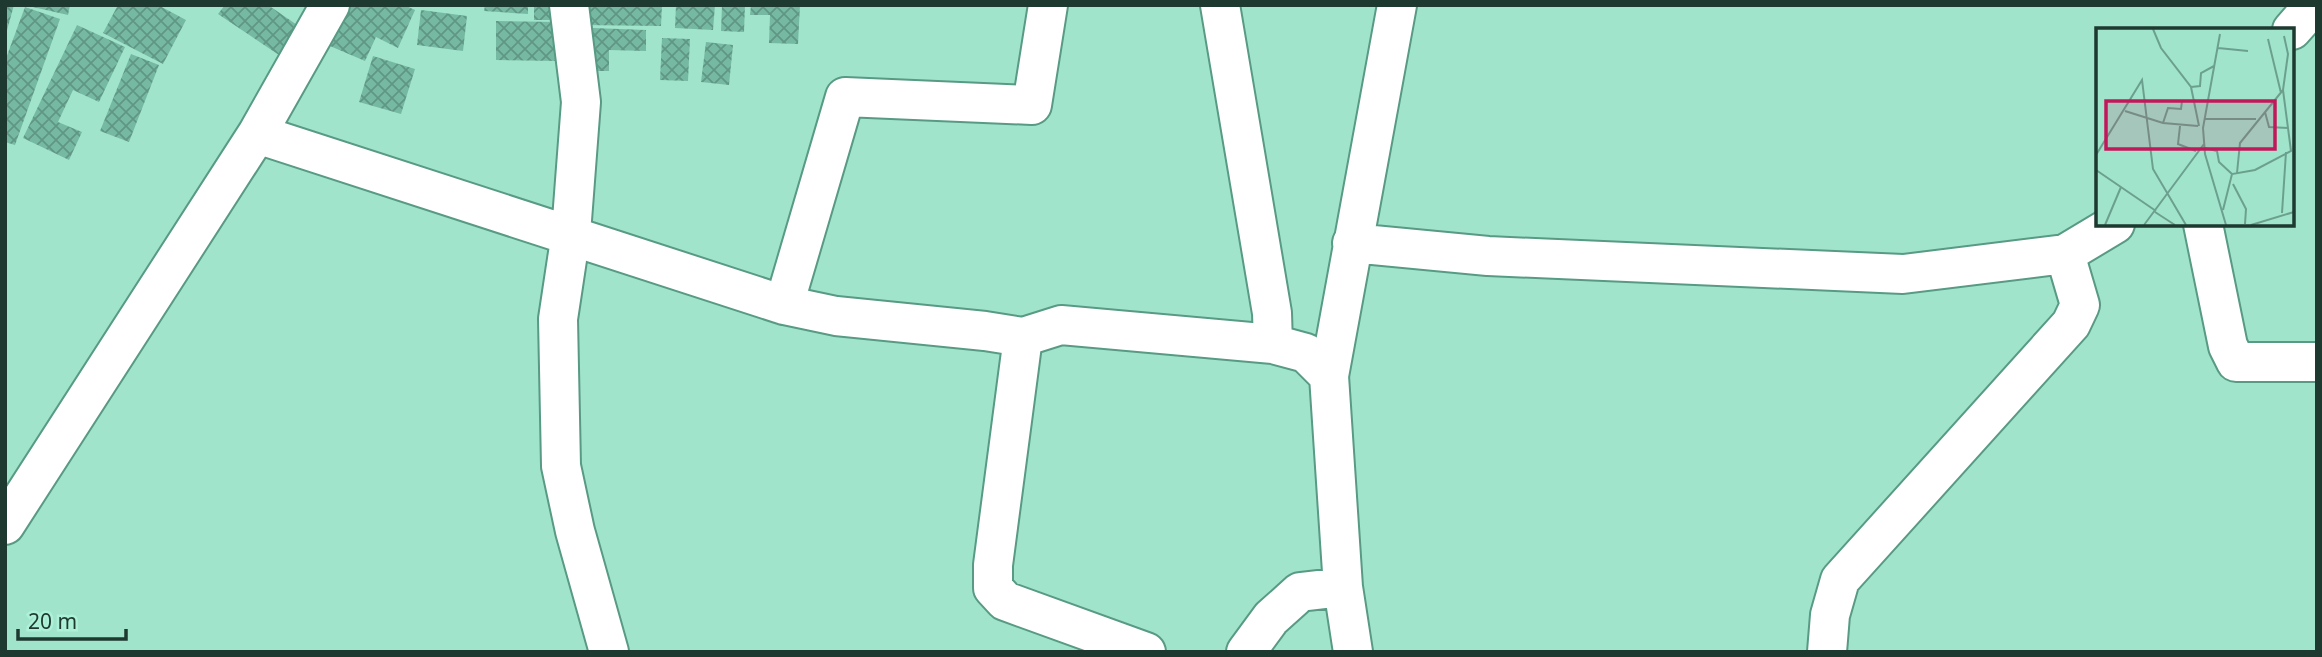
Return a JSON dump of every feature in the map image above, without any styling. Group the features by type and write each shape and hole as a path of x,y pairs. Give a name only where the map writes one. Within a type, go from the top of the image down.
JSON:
{"street":[{"path":"5,525 257,134 330,5"},
{"path":"569,5 581,102 571,233 558,318 561,466 575,531 609,652"},
{"path":"784,305 845,97 1032,105 1048,5"},
{"path":"1220,5 1272,313 1273,344"},
{"path":"1357,651 1343,587 1329,376 1397,5"},
{"path":"2294,28 2314,5"},
{"path":"257,134 571,233 784,305 836,316 1023,337 1061,325 1273,344 1306,353 1329,376"},
{"path":"1352,243 1488,256 1903,274 2065,254 2112,226"},
{"path":"2203,226 2228,346 2236,362 2317,362"},
{"path":"1827,652 1830,615 1840,580 2071,324 2080,305 2065,254"},
{"path":"1023,337 993,565 993,588 1005,601 1146,652"},
{"path":"1246,652 1271,618 1300,592 1343,587"}],"building":[{"path":"5,5 14,5 6,34 5,34"},
{"path":"24,5 70,5 68,15"},
{"path":"118,5 158,5 186,20 163,64 103,33"},
{"path":"225,5 268,5 300,27 279,55 218,14"},
{"path":"349,5 404,5 415,10 398,48 376,37 365,61 330,46"},
{"path":"485,5 528,5 528,14 484,11"},
{"path":"534,5 561,5 561,20 534,20"},
{"path":"581,5 662,5 661,26 581,25"},
{"path":"676,5 715,5 713,30 675,28"},
{"path":"722,5 745,5 744,32 721,31"},
{"path":"751,5 800,5 798,44 769,43 770,15 750,15"},
{"path":"25,7 60,19 15,145 5,142 5,61"},
{"path":"421,10 467,16 463,51 417,45"},
{"path":"496,21 559,22 559,61 496,60"},
{"path":"77,25 125,47 99,102 73,90 58,122 82,132 69,160 23,138"},
{"path":"593,28 646,30 646,51 609,50 609,71 592,71"},
{"path":"662,38 690,39 688,81 660,80"},
{"path":"706,42 733,45 729,85 701,82"},
{"path":"131,54 159,65 129,142 100,131"},
{"path":"373,56 415,69 401,114 359,102"}]}
